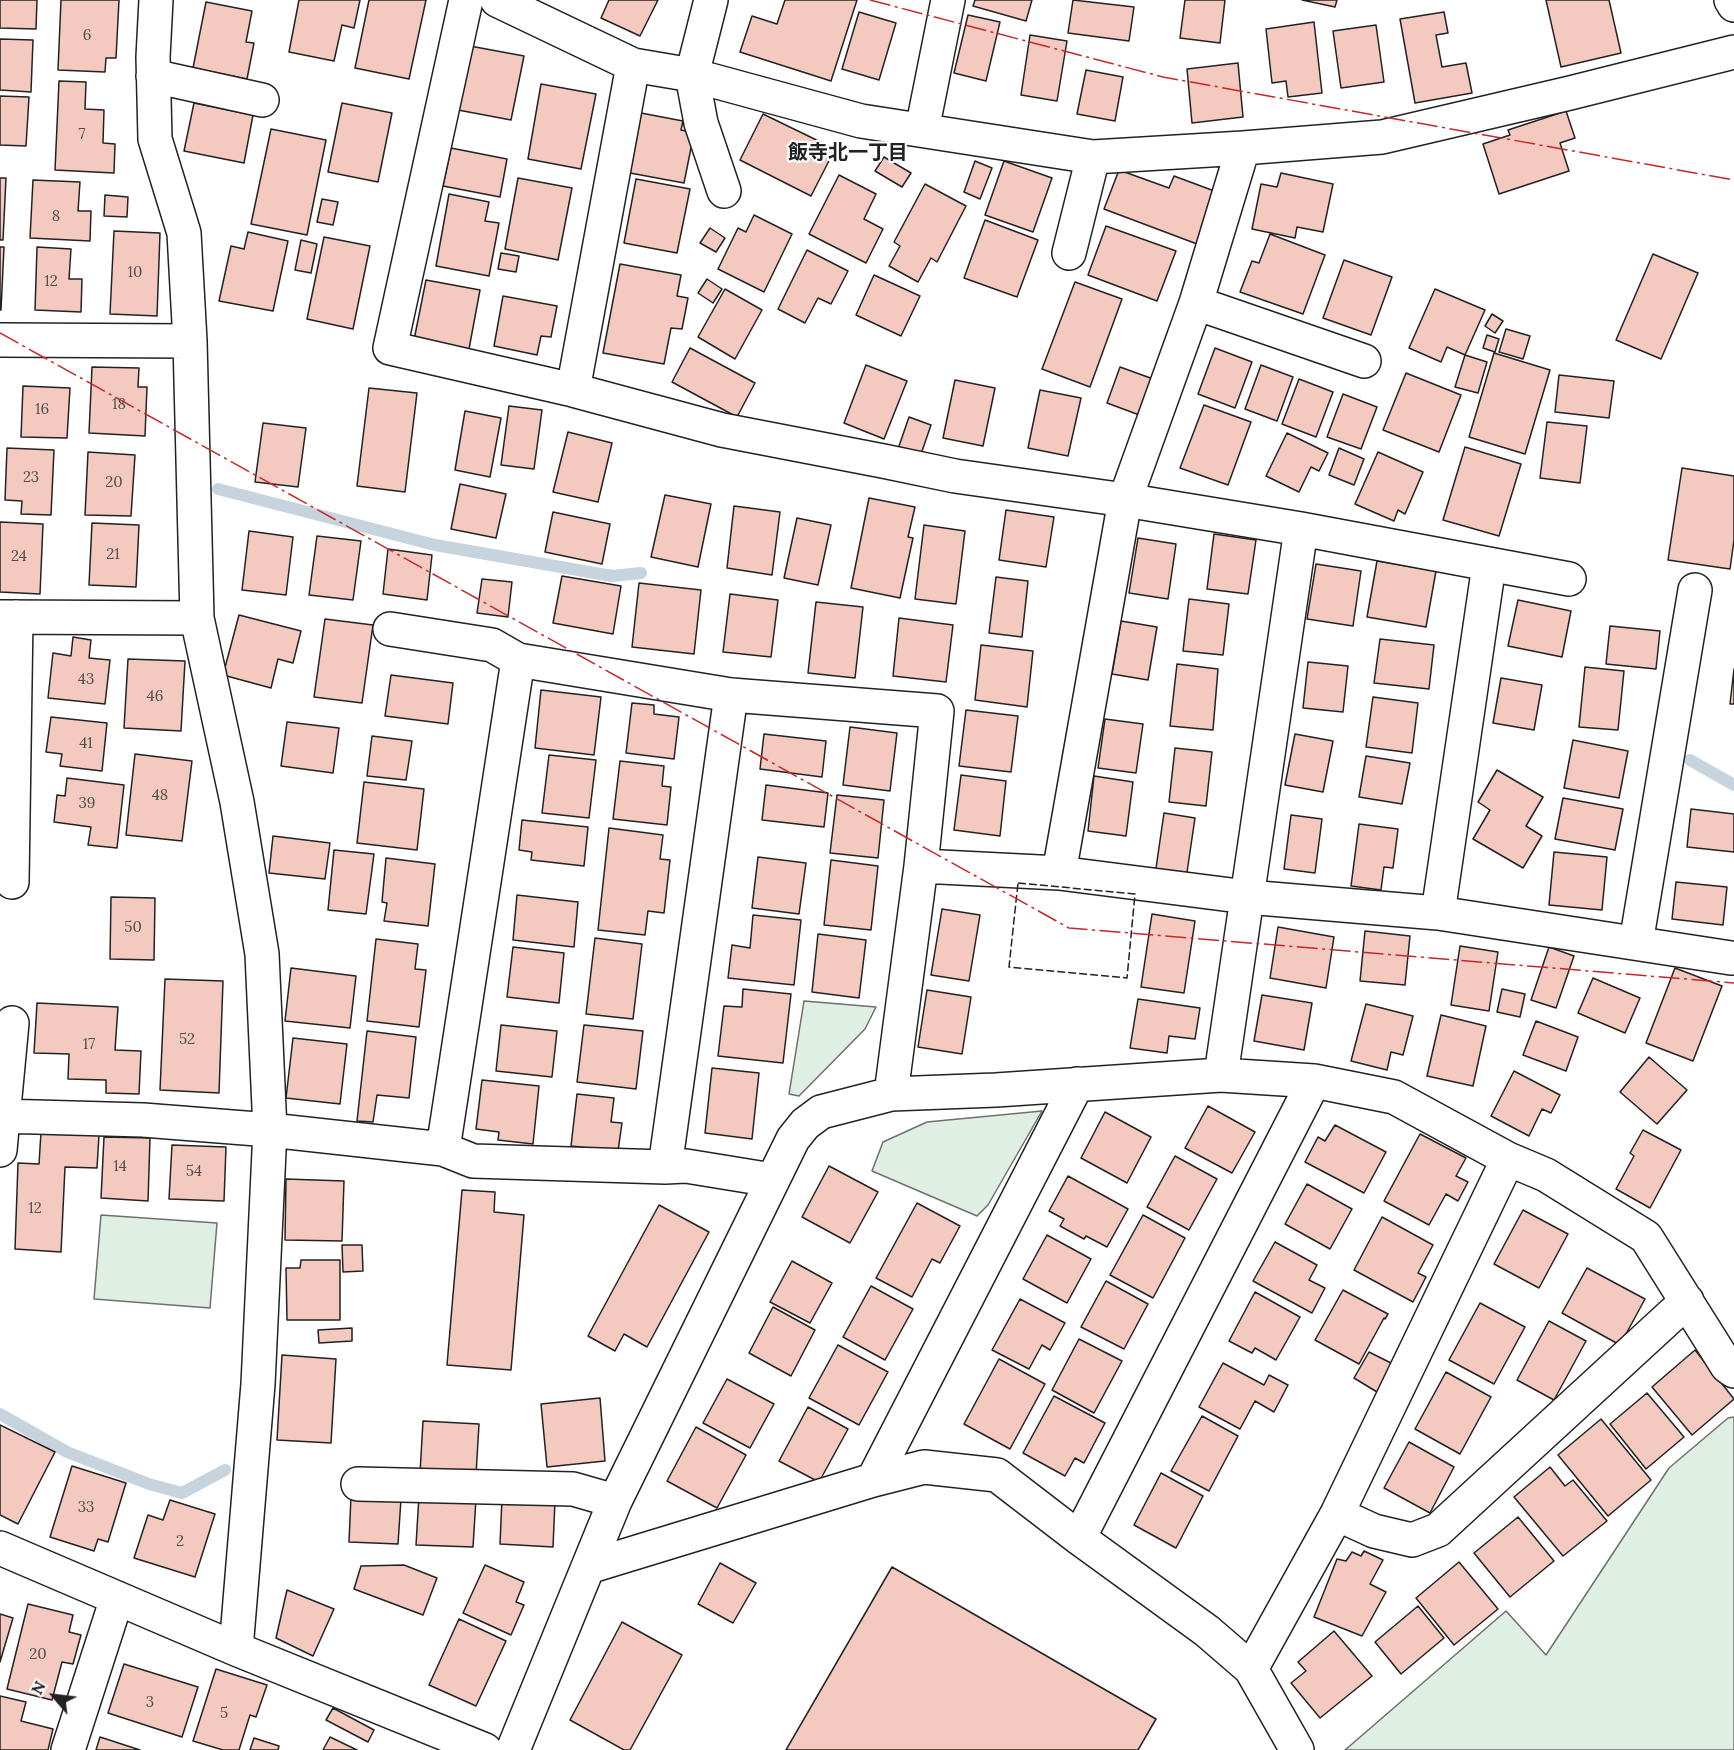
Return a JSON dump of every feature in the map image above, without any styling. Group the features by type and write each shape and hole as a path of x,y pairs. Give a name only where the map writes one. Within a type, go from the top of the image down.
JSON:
{"street":[{"path":"156,0 153,76 155,139 184,233 190,341 197,618 237,802 262,954 270,1130 258,1383 236,1649"},
{"path":"466,0 390,348 573,390 723,430 955,476 1125,500 1301,529 1569,579"},
{"path":"497,0 633,65 692,75 861,121 1092,157 1382,137 1734,52"},
{"path":"711,0 692,75 701,123 724,191"},
{"path":"922,130 948,0"},
{"path":"1731,0 1734,5"},
{"path":"573,390 633,65"},
{"path":"153,76 262,100"},
{"path":"1059,873 1125,500 1196,303 1243,148"},
{"path":"1069,253 1092,157"},
{"path":"1196,303 1364,361"},
{"path":"0,340 190,341"},
{"path":"1221,1075 1301,529"},
{"path":"1438,914 1489,565"},
{"path":"1636,943 1695,590"},
{"path":"12,882 8,617 197,618"},
{"path":"390,629 492,645 518,660 731,694 937,711 921,866 891,1095"},
{"path":"443,1149 518,660"},
{"path":"665,1167 731,694"},
{"path":"921,866 1059,873 1247,897 1438,914 1731,958"},
{"path":"0,1150 12,1023"},
{"path":"513,1750 615,1501 793,1139 821,1112 891,1095 1221,1075 1314,1081 1394,1096 1508,1159 1546,1175 1646,1238 1727,1365 1734,1371"},
{"path":"1079,1538 1314,1081"},
{"path":"873,1480 1077,1084"},
{"path":"2,1116 143,1120 270,1130 443,1149 473,1161 686,1166 772,1179"},
{"path":"1251,1669 1337,1514 1508,1159"},
{"path":"1337,1514 1374,1531 1412,1540 1438,1530 1687,1301"},
{"path":"588,1566 873,1480 924,1467 997,1475 1207,1631 1251,1669 1296,1750"},
{"path":"358,1484 573,1489 615,1501"},
{"path":"0,1548 236,1649 485,1750"},
{"path":"68,1750 117,1598"}],"green space":[{"path":"804,1001 876,1007 865,1029 799,1096 789,1094"},
{"path":"1042,1111 988,1205 977,1216 872,1171 883,1142 927,1122"},
{"path":"101,1215 217,1223 210,1308 94,1299"},
{"path":"1734,1417 1734,1750 1345,1750 1506,1611 1546,1655 1669,1468 1728,1418"}],"building":[{"path":"0,0 37,0 36,29 0,28"},
{"path":"61,0 119,0 116,58 106,58 105,72 58,70"},
{"path":"299,0 360,0 354,28 342,25 334,61 289,52"},
{"path":"369,0 426,0 409,79 355,68"},
{"path":"609,0 658,0 640,36 601,18"},
{"path":"785,0 857,0 831,81 740,52 752,16 777,24"},
{"path":"975,0 1032,0 1026,21 973,6"},
{"path":"1073,0 1134,7 1129,41 1068,33"},
{"path":"1185,0 1225,0 1220,43 1180,38"},
{"path":"1302,0 1337,0 1335,7"},
{"path":"1546,0 1609,0 1621,53 1561,67"},
{"path":"206,2 252,11 246,42 254,43 247,79 193,68"},
{"path":"859,12 896,23 879,80 842,69"},
{"path":"1444,12 1448,33 1436,35 1442,67 1466,63 1472,93 1415,103 1400,19"},
{"path":"968,15 1000,22 986,81 954,73"},
{"path":"1314,22 1322,93 1288,97 1286,81 1272,83 1266,29"},
{"path":"1376,25 1384,82 1341,88 1333,31"},
{"path":"1030,35 1067,41 1057,101 1021,95"},
{"path":"0,39 33,40 31,92 0,90"},
{"path":"470,46 524,56 511,120 458,110"},
{"path":"1238,63 1243,117 1192,123 1187,69"},
{"path":"1086,70 1123,77 1115,121 1077,114"},
{"path":"59,81 86,82 85,109 104,110 103,143 115,144 114,173 55,170"},
{"path":"541,84 596,94 581,169 528,159"},
{"path":"0,96 29,97 26,146 0,145"},
{"path":"194,103 253,115 244,163 184,151"},
{"path":"342,103 392,113 378,182 328,172"},
{"path":"1566,111 1575,138 1560,143 1569,171 1499,194 1483,144 1510,135 1508,130"},
{"path":"641,113 683,121 681,130 694,133 684,183 630,173"},
{"path":"763,114 835,149 811,196 740,160"},
{"path":"271,129 326,140 307,235 251,224"},
{"path":"451,148 507,159 500,197 443,186"},
{"path":"884,157 911,173 902,187 875,171"},
{"path":"975,161 992,168 980,199 964,192"},
{"path":"1004,161 1052,178 1033,232 985,215"},
{"path":"1119,170 1169,188 1174,176 1217,192 1197,244 1104,209"},
{"path":"1281,173 1333,184 1323,232 1297,227 1295,238 1252,229 1261,184 1277,187"},
{"path":"839,175 876,194 864,219 883,229 866,263 809,234"},
{"path":"0,178 6,178 3,240 0,240"},
{"path":"518,178 572,188 558,260 505,249"},
{"path":"636,179 690,189 677,253 624,243"},
{"path":"33,180 80,182 78,211 91,211 90,241 30,238"},
{"path":"925,184 966,206 937,262 931,258 918,282 889,266 900,246 894,242"},
{"path":"449,194 489,202 485,221 499,223 489,276 436,266"},
{"path":"105,195 128,197 127,217 104,216"},
{"path":"322,199 338,202 333,225 317,222"},
{"path":"754,215 792,234 764,292 718,269 738,228 746,232"},
{"path":"985,220 1038,240 1017,297 964,278"},
{"path":"1106,226 1176,251 1157,301 1088,275"},
{"path":"710,228 725,238 716,252 700,243"},
{"path":"114,231 160,233 157,316 110,314"},
{"path":"248,232 288,241 273,311 219,301 231,246 244,249"},
{"path":"1270,234 1325,255 1303,314 1240,292 1252,261 1259,263"},
{"path":"324,237 370,246 353,329 307,319"},
{"path":"301,240 317,244 311,273 295,270"},
{"path":"0,247 4,247 1,310 0,310"},
{"path":"37,247 71,249 69,279 82,279 81,312 35,310"},
{"path":"807,250 848,271 831,304 818,298 805,323 778,309"},
{"path":"501,253 519,256 516,272 498,269"},
{"path":"1653,254 1698,273 1661,359 1616,340"},
{"path":"1344,260 1392,277 1371,335 1323,318"},
{"path":"620,264 681,275 677,296 688,298 682,329 671,328 664,364 603,353"},
{"path":"874,275 920,296 901,336 856,315"},
{"path":"707,279 722,289 713,303 698,293"},
{"path":"426,280 480,290 469,349 414,340"},
{"path":"1075,282 1122,299 1090,387 1042,369"},
{"path":"725,289 762,310 735,359 698,337"},
{"path":"1435,289 1485,310 1465,355 1447,347 1441,362 1409,348"},
{"path":"503,296 557,306 551,337 541,336 537,355 494,346"},
{"path":"1492,314 1503,321 1495,333 1485,326"},
{"path":"1506,329 1530,336 1523,359 1499,352"},
{"path":"1487,335 1499,339 1495,352 1483,348"},
{"path":"690,348 755,383 737,417 672,382"},
{"path":"1215,348 1252,362 1235,408 1198,394"},
{"path":"1494,353 1550,370 1525,454 1469,437"},
{"path":"1465,355 1487,362 1478,393 1455,387"},
{"path":"866,365 907,381 884,439 844,423"},
{"path":"1261,365 1293,377 1277,421 1245,409"},
{"path":"92,367 139,368 138,387 147,387 145,436 89,433"},
{"path":"1120,367 1156,380 1142,416 1107,403"},
{"path":"1406,373 1461,395 1439,452 1383,430"},
{"path":"1559,375 1614,381 1609,418 1555,412"},
{"path":"1299,379 1333,392 1316,437 1282,424"},
{"path":"955,380 995,388 983,446 943,438"},
{"path":"23,386 70,388 67,438 21,437"},
{"path":"369,388 417,393 405,492 357,486"},
{"path":"1040,390 1081,398 1068,456 1028,448"},
{"path":"1343,394 1377,407 1361,449 1327,437"},
{"path":"1204,405 1251,422 1228,485 1180,468"},
{"path":"509,406 542,410 534,469 501,465"},
{"path":"465,411 501,418 490,477 455,470"},
{"path":"909,417 931,425 920,457 898,449"},
{"path":"1547,422 1587,426 1580,483 1540,478"},
{"path":"263,423 306,428 298,487 255,482"},
{"path":"568,432 612,443 598,502 553,492"},
{"path":"1287,433 1328,453 1319,471 1311,467 1299,492 1266,476"},
{"path":"1465,447 1521,464 1499,536 1443,520"},
{"path":"7,448 54,450 51,515 21,514 22,501 5,500"},
{"path":"1339,448 1364,459 1354,485 1329,475"},
{"path":"88,452 135,455 131,516 85,515"},
{"path":"1378,452 1423,472 1405,514 1398,510 1394,521 1355,504"},
{"path":"1682,468 1734,476 1734,540 1730,569 1668,560"},
{"path":"460,484 506,494 496,538 451,529"},
{"path":"665,495 711,504 698,567 651,557"},
{"path":"869,498 915,507 908,537 913,538 900,598 851,588"},
{"path":"734,506 780,512 772,575 727,568"},
{"path":"1006,510 1054,517 1046,567 999,560"},
{"path":"553,512 610,524 602,564 545,552"},
{"path":"797,518 831,525 818,585 784,578"},
{"path":"0,522 43,524 40,594 0,592"},
{"path":"92,523 139,525 136,587 89,585"},
{"path":"924,525 965,531 956,604 915,599"},
{"path":"249,531 293,537 286,595 242,590"},
{"path":"1214,534 1256,540 1248,594 1207,589"},
{"path":"317,536 361,541 353,600 309,595"},
{"path":"1138,538 1176,544 1168,599 1129,593"},
{"path":"388,549 432,555 427,600 383,594"},
{"path":"1377,561 1436,571 1426,627 1367,617"},
{"path":"1316,564 1361,571 1353,626 1307,619"},
{"path":"562,576 621,586 613,634 553,623"},
{"path":"996,577 1028,581 1022,637 989,633"},
{"path":"482,579 512,582 508,617 477,613"},
{"path":"639,583 701,590 694,654 632,647"},
{"path":"730,594 778,600 771,657 723,652"},
{"path":"1189,599 1229,604 1223,655 1183,651"},
{"path":"1518,600 1571,611 1562,657 1508,646"},
{"path":"816,602 863,607 855,678 808,673"},
{"path":"239,615 301,631 293,663 278,659 271,688 223,675"},
{"path":"899,618 953,625 946,682 893,676"},
{"path":"325,619 373,625 362,703 314,697"},
{"path":"1121,621 1157,627 1148,680 1112,674"},
{"path":"1610,626 1660,631 1656,669 1606,664"},
{"path":"73,637 91,640 89,658 110,660 105,704 48,698 53,653 71,656"},
{"path":"1380,639 1434,645 1429,689 1374,683"},
{"path":"981,645 1033,651 1027,707 975,700"},
{"path":"128,659 185,661 181,731 124,728"},
{"path":"1308,662 1348,666 1343,712 1303,708"},
{"path":"1177,664 1218,669 1213,730 1170,726"},
{"path":"1585,667 1624,671 1618,730 1579,727"},
{"path":"1734,669 1734,704 1730,704"},
{"path":"391,675 453,683 448,724 385,716"},
{"path":"1501,678 1542,685 1534,730 1493,723"},
{"path":"541,690 601,697 594,755 535,748"},
{"path":"1373,697 1418,703 1412,753 1366,747"},
{"path":"632,703 654,705 654,714 679,717 674,759 626,753"},
{"path":"966,710 1018,716 1011,772 959,766"},
{"path":"51,717 107,723 102,771 60,766 62,754 46,752"},
{"path":"1105,719 1143,724 1136,773 1098,768"},
{"path":"287,722 339,728 333,773 281,766"},
{"path":"850,727 897,733 890,791 843,785"},
{"path":"764,734 826,741 822,777 760,769"},
{"path":"1295,734 1333,741 1323,792 1285,785"},
{"path":"372,736 412,741 406,780 367,776"},
{"path":"1573,740 1628,751 1619,798 1564,788"},
{"path":"1175,748 1212,752 1206,806 1169,802"},
{"path":"135,754 192,761 182,841 126,835"},
{"path":"549,755 596,760 589,818 542,813"},
{"path":"1366,756 1410,763 1402,804 1359,797"},
{"path":"620,761 664,766 662,786 671,787 667,825 613,819"},
{"path":"1497,770 1543,797 1526,826 1542,836 1523,868 1473,839 1490,810 1478,802"},
{"path":"961,775 1006,781 1000,836 954,830"},
{"path":"1094,776 1133,782 1126,836 1088,831"},
{"path":"67,778 124,785 117,848 88,845 91,827 54,822 57,795 65,796"},
{"path":"364,782 424,789 417,850 357,843"},
{"path":"766,785 828,793 824,827 762,820"},
{"path":"837,795 884,800 878,858 830,853"},
{"path":"1563,798 1623,809 1615,850 1555,839"},
{"path":"1691,809 1734,814 1734,852 1687,847"},
{"path":"1164,813 1195,818 1186,879 1155,875"},
{"path":"1291,815 1322,819 1315,873 1284,869"},
{"path":"522,820 588,827 584,866 531,860 532,852 519,850"},
{"path":"1359,824 1398,829 1393,868 1384,867 1381,890 1351,886"},
{"path":"609,828 663,835 660,859 670,860 664,913 648,911 645,935 598,930"},
{"path":"273,836 330,843 325,879 269,873"},
{"path":"334,850 374,854 366,914 328,910"},
{"path":"1554,852 1607,857 1602,910 1549,905"},
{"path":"758,857 806,863 799,914 752,908"},
{"path":"386,858 435,864 428,926 384,921 387,903 382,902"},
{"path":"831,860 878,866 871,930 824,925"},
{"path":"1676,882 1727,887 1723,925 1672,919"},
{"path":"517,895 578,902 574,947 513,940"},
{"path":"111,897 155,898 154,960 110,959"},
{"path":"942,909 980,915 969,981 931,975"},
{"path":"1152,914 1195,921 1184,993 1141,987"},
{"path":"753,915 801,920 794,985 728,978 732,945 750,948"},
{"path":"1278,927 1334,937 1326,988 1270,978"},
{"path":"1365,931 1410,936 1405,985 1360,981"},
{"path":"818,934 866,940 859,998 812,992"},
{"path":"595,938 642,944 633,1019 586,1014"},
{"path":"376,939 418,944 415,969 426,970 419,1027 367,1021"},
{"path":"1460,946 1498,952 1489,1011 1451,1005"},
{"path":"513,947 564,953 559,1003 507,997"},
{"path":"1549,947 1574,956 1556,1008 1531,1000"},
{"path":"291,968 356,976 350,1028 285,1021"},
{"path":"1675,968 1722,986 1693,1061 1646,1043"},
{"path":"1593,978 1640,998 1625,1033 1578,1013"},
{"path":"165,979 223,981 219,1093 160,1090"},
{"path":"743,989 791,994 783,1063 718,1056 724,1006 742,1007"},
{"path":"1502,989 1525,994 1520,1017 1497,1012"},
{"path":"927,990 971,997 962,1054 918,1047"},
{"path":"1262,995 1312,1003 1304,1050 1254,1041"},
{"path":"1138,999 1200,1008 1195,1039 1169,1036 1167,1053 1130,1048"},
{"path":"37,1003 118,1007 115,1050 141,1051 139,1094 106,1093 106,1080 68,1079 69,1054 34,1053"},
{"path":"1366,1004 1413,1016 1403,1055 1391,1052 1387,1070 1351,1061"},
{"path":"1441,1015 1486,1026 1473,1086 1427,1076"},
{"path":"1536,1021 1578,1037 1566,1071 1523,1055"},
{"path":"501,1025 557,1031 552,1077 496,1071"},
{"path":"584,1025 643,1031 636,1089 577,1082"},
{"path":"367,1031 416,1037 409,1098 377,1095 373,1122 357,1121"},
{"path":"293,1038 347,1044 340,1104 286,1098"},
{"path":"1649,1057 1687,1090 1657,1124 1620,1092"},
{"path":"712,1068 759,1073 752,1139 705,1133"},
{"path":"1514,1071 1560,1095 1551,1113 1542,1109 1529,1136 1491,1116"},
{"path":"482,1080 539,1086 533,1144 498,1140 499,1132 476,1129"},
{"path":"577,1094 614,1098 611,1122 622,1123 618,1151 571,1146"},
{"path":"1208,1106 1255,1132 1232,1173 1185,1148"},
{"path":"1105,1112 1151,1137 1127,1183 1081,1158"},
{"path":"1335,1125 1386,1152 1364,1193 1305,1162 1318,1137 1325,1141"},
{"path":"1643,1130 1681,1150 1650,1208 1616,1189 1634,1156 1630,1153"},
{"path":"41,1132 99,1135 97,1168 65,1167 61,1252 15,1249 18,1163 39,1164"},
{"path":"1420,1134 1466,1158 1456,1176 1468,1182 1458,1201 1446,1194 1429,1225 1384,1201"},
{"path":"104,1137 150,1138 148,1201 101,1198"},
{"path":"172,1145 226,1147 224,1201 169,1199"},
{"path":"1175,1156 1217,1179 1189,1230 1147,1207"},
{"path":"829,1166 878,1192 850,1243 802,1217"},
{"path":"1068,1176 1128,1209 1107,1247 1086,1236 1084,1239 1060,1226 1064,1219 1049,1211"},
{"path":"286,1179 344,1181 342,1241 285,1240"},
{"path":"1307,1184 1352,1209 1330,1249 1285,1224"},
{"path":"462,1190 495,1192 494,1212 524,1215 511,1370 447,1365"},
{"path":"917,1203 960,1226 940,1263 932,1259 912,1297 876,1278"},
{"path":"659,1205 709,1232 647,1347 624,1334 615,1351 588,1336"},
{"path":"1523,1210 1568,1234 1539,1288 1494,1264"},
{"path":"1143,1215 1185,1238 1153,1298 1110,1275"},
{"path":"1382,1217 1433,1245 1418,1273 1426,1277 1413,1302 1354,1270"},
{"path":"1047,1235 1091,1259 1067,1303 1023,1279"},
{"path":"1275,1242 1317,1265 1309,1280 1325,1288 1312,1313 1253,1281"},
{"path":"342,1245 362,1245 363,1271 343,1272"},
{"path":"301,1260 340,1260 340,1320 287,1320 286,1268 300,1268"},
{"path":"792,1261 832,1283 810,1323 770,1302"},
{"path":"1587,1268 1645,1299 1620,1345 1562,1313"},
{"path":"1106,1281 1148,1304 1124,1349 1081,1327"},
{"path":"871,1286 913,1309 885,1360 843,1337"},
{"path":"1343,1290 1388,1314 1359,1364 1315,1340"},
{"path":"1255,1292 1300,1317 1276,1360 1255,1348 1252,1353 1229,1341"},
{"path":"1020,1299 1065,1323 1050,1350 1042,1345 1029,1369 992,1350"},
{"path":"1480,1303 1525,1327 1494,1384 1449,1360"},
{"path":"773,1307 815,1330 791,1376 749,1353"},
{"path":"1549,1321 1586,1341 1554,1400 1517,1380"},
{"path":"352,1328 352,1341 319,1343 318,1330"},
{"path":"1079,1339 1122,1361 1094,1413 1052,1390"},
{"path":"838,1345 888,1372 859,1425 809,1398"},
{"path":"1695,1350 1734,1399 1692,1435 1652,1387"},
{"path":"1369,1352 1393,1364 1377,1392 1354,1378"},
{"path":"282,1355 336,1359 331,1443 277,1440"},
{"path":"999,1359 1045,1384 1010,1449 964,1424"},
{"path":"1223,1363 1264,1385 1269,1375 1288,1385 1274,1412 1255,1401 1240,1429 1199,1407"},
{"path":"1446,1372 1491,1397 1460,1454 1415,1429"},
{"path":"727,1379 774,1404 750,1448 703,1423"},
{"path":"1647,1393 1684,1437 1646,1469 1610,1424"},
{"path":"1054,1396 1105,1423 1084,1463 1075,1458 1065,1476 1023,1453"},
{"path":"600,1398 605,1461 547,1467 541,1404"},
{"path":"808,1407 848,1429 819,1482 779,1461"},
{"path":"1202,1416 1238,1436 1209,1491 1171,1471"},
{"path":"1601,1419 1651,1480 1608,1516 1558,1455"},
{"path":"423,1421 479,1424 476,1475 420,1473"},
{"path":"0,1425 55,1452 18,1524 0,1515"},
{"path":"696,1427 746,1455 717,1508 667,1481"},
{"path":"1409,1442 1454,1467 1430,1513 1384,1488"},
{"path":"72,1466 126,1483 108,1542 98,1539 94,1551 50,1537"},
{"path":"1550,1467 1565,1486 1573,1480 1607,1521 1563,1556 1514,1497"},
{"path":"1161,1473 1203,1496 1176,1548 1134,1525"},
{"path":"351,1496 401,1499 398,1544 349,1542"},
{"path":"419,1496 476,1499 473,1547 416,1545"},
{"path":"502,1498 555,1501 553,1547 500,1544"},
{"path":"170,1500 215,1514 195,1577 134,1558 148,1515 163,1520"},
{"path":"1518,1517 1554,1561 1510,1597 1474,1553"},
{"path":"1364,1551 1383,1560 1370,1584 1386,1592 1362,1636 1314,1617 1337,1559 1346,1561 1352,1552 1361,1556"},
{"path":"1459,1562 1498,1609 1454,1645 1416,1598"},
{"path":"720,1563 756,1583 733,1623 698,1604"},
{"path":"404,1565 437,1578 423,1615 354,1589 361,1566"},
{"path":"485,1565 524,1582 516,1602 524,1605 511,1635 463,1613"},
{"path":"892,1567 1156,1719 1138,1750 786,1750"},
{"path":"287,1590 334,1609 313,1656 276,1638"},
{"path":"28,1604 73,1615 69,1632 81,1635 73,1664 62,1662 52,1700 7,1689"},
{"path":"1418,1606 1444,1638 1401,1674 1375,1642"},
{"path":"0,1614 13,1618 0,1662"},
{"path":"459,1619 506,1641 476,1706 429,1685"},
{"path":"622,1622 682,1655 630,1750 624,1750 570,1720"},
{"path":"1334,1631 1372,1676 1320,1718 1291,1683 1306,1671 1298,1662"},
{"path":"124,1664 198,1687 182,1737 108,1713"},
{"path":"216,1669 267,1685 256,1717 250,1715 239,1750 223,1750 193,1741"},
{"path":"0,1696 26,1702 21,1721 53,1729 48,1750 0,1750"},
{"path":"333,1708 374,1730 368,1742 326,1720"},
{"path":"100,1737 140,1750 96,1750"},
{"path":"330,1737 357,1750 323,1750"},
{"path":"254,1738 279,1746 278,1750 250,1750"}],"waterway":[{"path":"218,489 435,545 612,576 641,573"},
{"path":"1690,760 1734,785"},
{"path":"0,1414 67,1452 149,1484 182,1493 225,1470"}],"fence":[{"path":"1018,883 1135,894 1127,978 1009,967 1018,883"}],"power":[{"path":"870,0 1163,77 1734,180"},
{"path":"0,333 1069,928 1734,983"}],"district":[{"name":"飯寺北一丁目","path":"848,153"}]}
